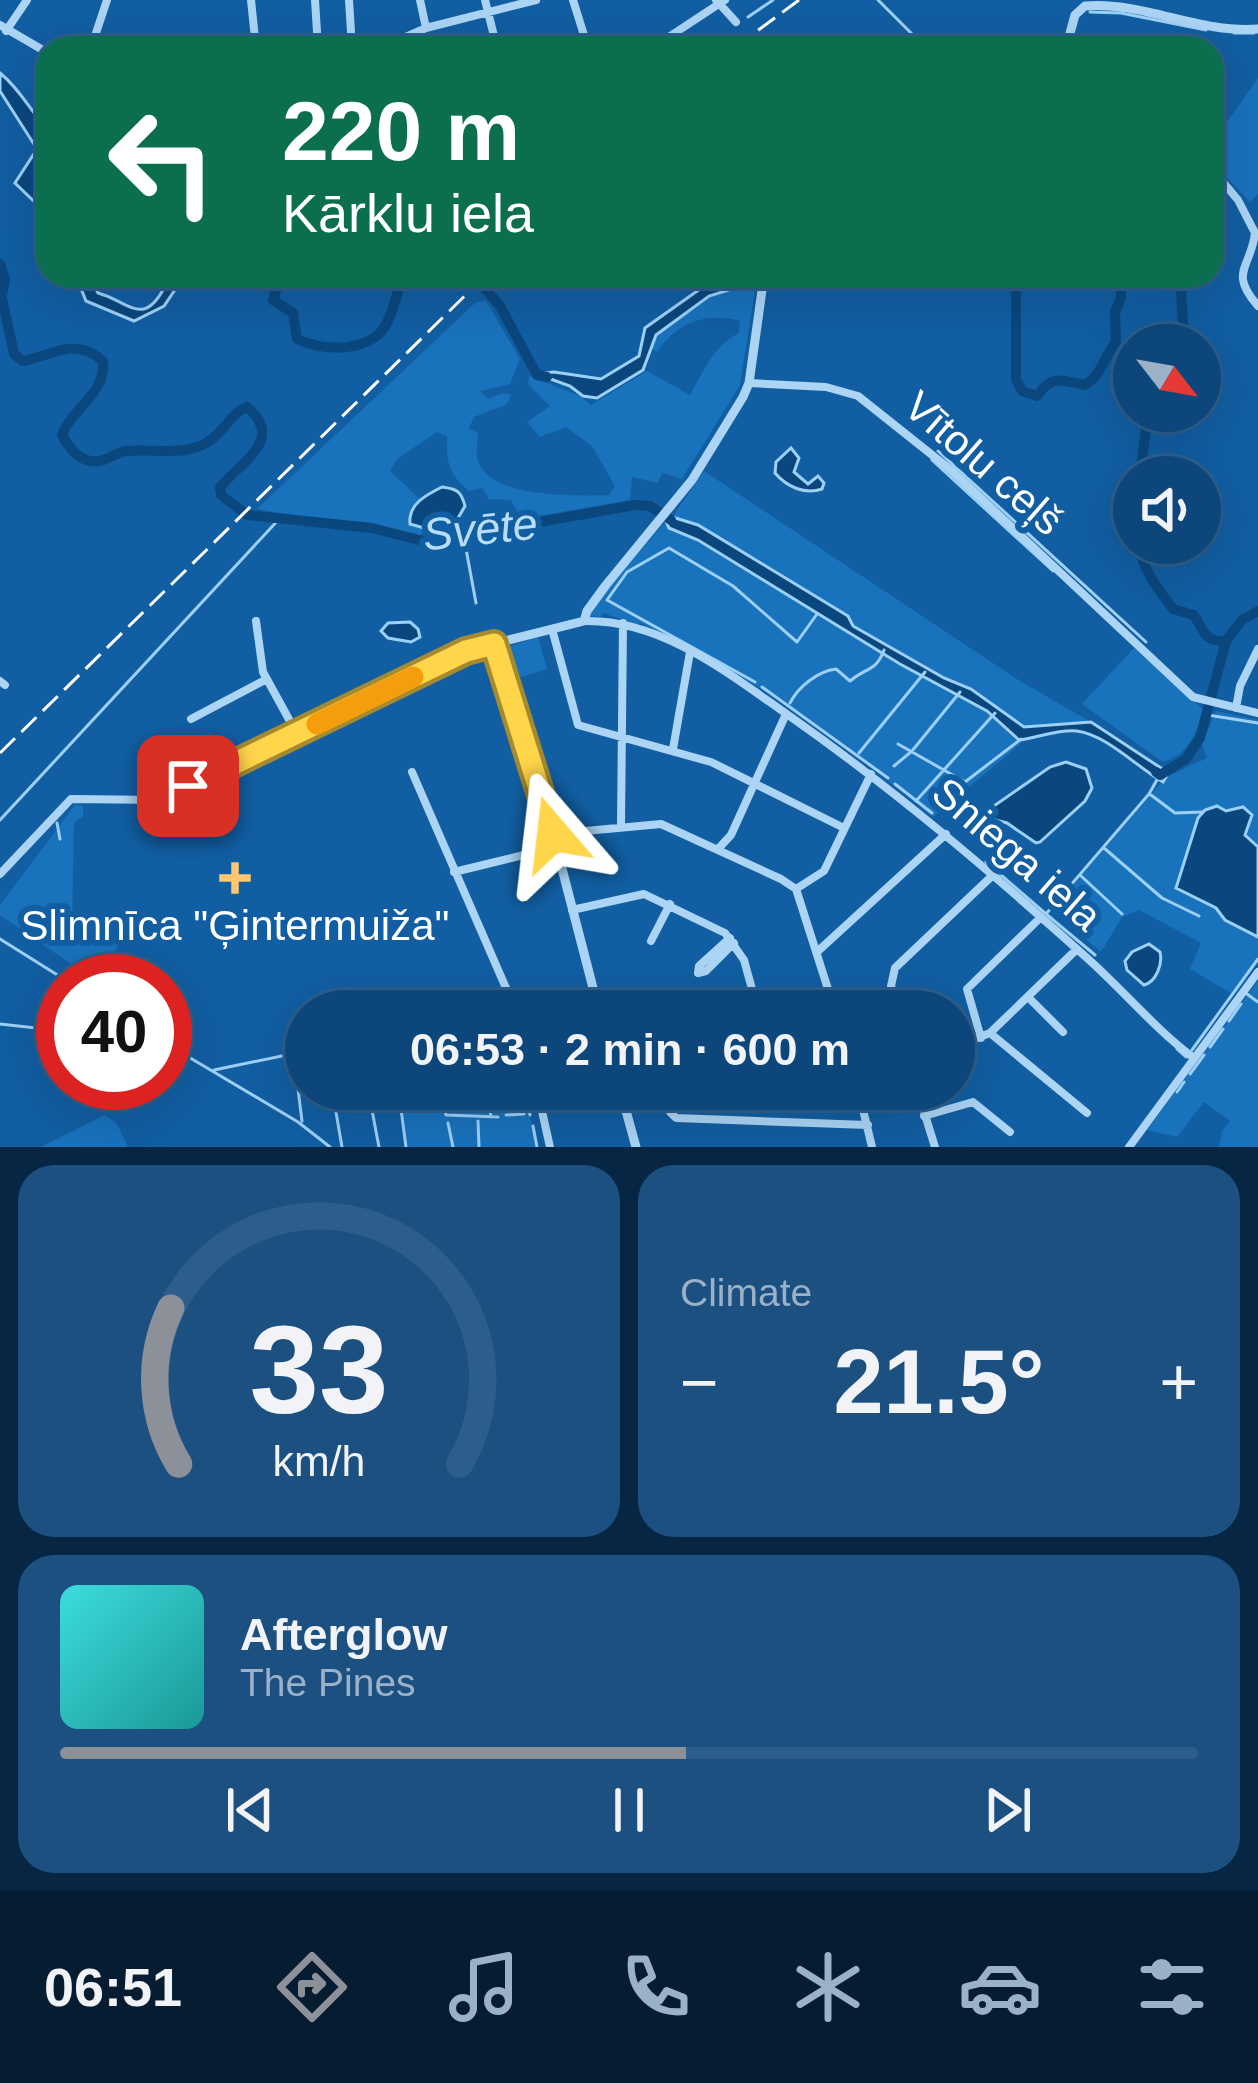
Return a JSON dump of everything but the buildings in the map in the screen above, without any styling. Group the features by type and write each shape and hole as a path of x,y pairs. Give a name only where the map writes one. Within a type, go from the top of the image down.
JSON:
{"street":[{"path":"27,0 3,28 36,46"},
{"path":"95,36 107,0"},
{"path":"251,0 255,36"},
{"path":"315,0 317,36"},
{"path":"349,0 351,36"},
{"path":"420,0 425,28"},
{"path":"485,0 494,36"},
{"path":"407,36 536,0"},
{"path":"573,0 584,36"},
{"path":"669,36 720,1 736,22"},
{"path":"1157,17 1160,3"},
{"path":"1069,36 1075,15 1084,6 1258,29"},
{"path":"1224,184 1255,233 1241,272 1248,295 1258,306"},
{"path":"584,621 586,611 710,452 749,383 762,288"},
{"name":"Vītolu ceļš","path":"749,383 843,390 874,406 951,470 1185,689 1203,701 1236,708"},
{"path":"256,621 259,657 297,734"},
{"name":"Sniega iela","path":"494,644 584,621 623,622 733,676 946,834 1194,1058"},
{"path":"621,825 623,622"},
{"path":"552,629 578,725 673,749 844,828"},
{"path":"0,874 71,799 161,800 466,651 494,644 553,834 593,990"},
{"path":"1258,649 1240,686 1236,708 1258,713"},
{"path":"673,749 691,652"},
{"path":"191,719 267,679"},
{"path":"718,849 731,835 786,714"},
{"path":"412,772 507,990"},
{"path":"796,890 824,871 871,774"},
{"path":"553,834 621,825 668,826 796,890 829,990"},
{"path":"818,952 946,834"},
{"path":"454,872 556,847"},
{"path":"892,990 895,968 993,875"},
{"path":"572,910 644,894 670,904 732,941 744,960 752,990"},
{"path":"651,940 670,904"},
{"path":"1041,917 967,989 986,1035 1088,1113"},
{"path":"732,941 706,971 698,973 699,966 732,941"},
{"path":"975,1039 986,1035 1077,949"},
{"path":"1129,1147 1258,971"},
{"path":"1028,997 1063,1032"},
{"path":"924,1116 973,1102 1010,1132"},
{"path":"542,1110 550,1147"},
{"path":"626,1110 636,1147"},
{"path":"670,1110 676,1118 868,1125"},
{"path":"864,1110 872,1147"},
{"path":"922,1110 935,1147"}],"shaded area":[{"path":"0,73 36,114 36,147 0,91"},
{"path":"1258,78 1258,194 1250,202 1224,175 1224,126"},
{"path":"36,151 36,203 15,183"},
{"path":"81,288 95,288 142,309 164,288 176,288 164,306 134,321 86,301"},
{"path":"701,288 735,288 709,296 656,335 643,370 597,398 537,374 601,379 639,356 645,328"},
{"path":"735,288 755,289 740,385 682,479 662,473 658,483 632,477 630,500 521,519 511,500 489,499 482,488 469,491 462,485 450,466 447,436 437,432 397,459 390,471 420,499 412,509 418,527 425,528 420,536 257,509 476,302 486,301 520,359 510,384 480,391 488,399 511,395 507,404 474,417 469,428 478,433 477,458 486,473 536,493 609,495 615,486 592,446 566,427 540,437 527,422 550,406 528,384 529,376 591,405 647,371 690,395 716,352 739,333 740,321 694,322 674,333 657,352 652,349 655,336 709,296"},
{"path":"791,448 799,458 794,472 808,484 818,476 824,483 822,489 797,488 775,473 776,462"},
{"path":"704,471 1020,681 1091,722 1024,727 971,689 853,626 848,616 784,575 673,516"},
{"path":"442,487 458,492 465,506 454,525 438,532 410,524 415,506"},
{"path":"669,516 698,525 848,616 853,626 971,689 1024,727 1091,722 1164,770 1166,777 1163,782 1111,745 1077,731 1019,740 987,711 900,664 698,540 669,528"},
{"path":"666,521 669,529 698,540 900,664 987,711 1024,741 933,817 829,736 719,663 640,623 603,613 590,616 590,610"},
{"path":"410,622 420,637 411,642 388,638 381,631 388,623"},
{"path":"538,637 547,669 515,679 505,648"},
{"path":"1134,648 1204,710 1185,749 1163,762 1082,704"},
{"path":"1216,711 1258,720 1258,847 1246,840 1252,815 1243,807 1226,811 1188,849 1175,884 1258,937 1258,962 1234,995 1190,969 1201,943 1139,910 1122,917 1101,952 1052,911 1166,777 1207,758 1202,744"},
{"path":"1066,762 1086,769 1092,788 1085,801 1040,842 991,819 991,808 1050,767"},
{"path":"75,805 83,806 83,816 74,823 72,928 88,938 122,940 112,954 57,954 0,915 0,905"},
{"path":"1217,806 1226,811 1243,807 1252,815 1245,835 1258,847 1258,937 1176,888 1198,818"},
{"path":"1149,944 1160,952 1160,962 1155,976 1144,985 1127,970 1125,961"},
{"path":"1258,981 1258,1147 1219,1147 1230,1121 1204,1102 1177,1137 1147,1130"},
{"path":"401,1110 529,1110 537,1147 406,1147"},
{"path":"105,1115 117,1124 128,1147 41,1147"}],"waterway":[{"path":"748,17 773,0"},
{"path":"878,0 914,36"},
{"path":"1090,12 1121,13 1206,30"},
{"path":"1234,33 1254,33"},
{"name":"Svēte","path":"0,264 3,291"},
{"name":"Svēte","path":"277,288 273,300 293,313 297,339 340,348 362,344 381,332 399,288"},
{"name":"Svēte","path":"484,288 500,306 537,375 547,377"},
{"name":"Svēte","path":"1016,288 1016,379 1022,391 1037,396 1053,382 1084,385 1099,371 1116,342 1115,312 1121,288"},
{"name":"Svēte","path":"1182,288 1183,324"},
{"name":"Svēte","path":"0,289 14,354 23,361 74,348 103,361 99,383 62,435 73,451 90,461 126,451 203,445 247,407 258,419 260,442 220,488 221,495 247,515 372,528 427,542 635,505 650,506 671,520"},
{"name":"Svēte","path":"1143,456 1145,432"},
{"path":"938,451 1146,642"},
{"path":"932,460 1053,571"},
{"path":"0,820 281,517"},
{"path":"464,538 476,603"},
{"path":"755,682 607,600 627,572 669,548 733,586 797,642 817,614"},
{"name":"Svēte","path":"1145,564 1173,609 1194,615 1209,638 1226,641 1242,620 1258,611"},
{"path":"1156,772 1160,775 1186,759 1200,738 1226,641"},
{"path":"790,703 816,676 836,669 850,681 874,666 884,650"},
{"path":"859,753 925,672"},
{"path":"762,687 888,778"},
{"path":"894,766 960,692"},
{"path":"916,801 995,713"},
{"path":"1208,715 1258,723"},
{"path":"898,744 965,782 1021,739"},
{"path":"986,862 1046,914 1158,778"},
{"path":"895,784 932,813"},
{"path":"1151,795 1175,813 1203,812"},
{"path":"57,823 60,839"},
{"path":"1104,848 1162,898 1199,916"},
{"path":"1080,875 1122,914"},
{"path":"1058,899 1093,927"},
{"path":"1046,914 1095,955"},
{"path":"0,939 36,962"},
{"path":"1192,1050 1258,959"},
{"path":"1247,994 1258,1002"},
{"path":"1229,1021 1241,1004"},
{"path":"0,1024 36,1028"},
{"path":"1210,1047 1223,1029"},
{"path":"1177,1049 1186,1057"},
{"path":"214,1070 285,1055"},
{"path":"1190,1074 1204,1055"},
{"path":"192,1059 298,1122 330,1147"},
{"path":"1177,1092 1184,1082"},
{"path":"301,1110 302,1121"},
{"path":"336,1110 342,1147"},
{"path":"372,1110 379,1147"},
{"path":"401,1110 406,1147"},
{"path":"445,1110 446,1115 498,1117"},
{"path":"490,1110 491,1116"},
{"path":"529,1110 530,1115"},
{"path":"506,1115 524,1114"},
{"path":"478,1121 479,1147"},
{"path":"448,1123 453,1147"},
{"path":"533,1126 537,1147"}],"railway":[{"path":"750,36 799,0"},
{"path":"0,753 473,288"}],"slow traffic":[{"path":"317,724 413,677"}],"place":[{"name":"Slimnīca \"Ģintermuiža\"","path":"235,878"}],"route":[{"path":"188,786 466,651 494,644 553,834"}]}
